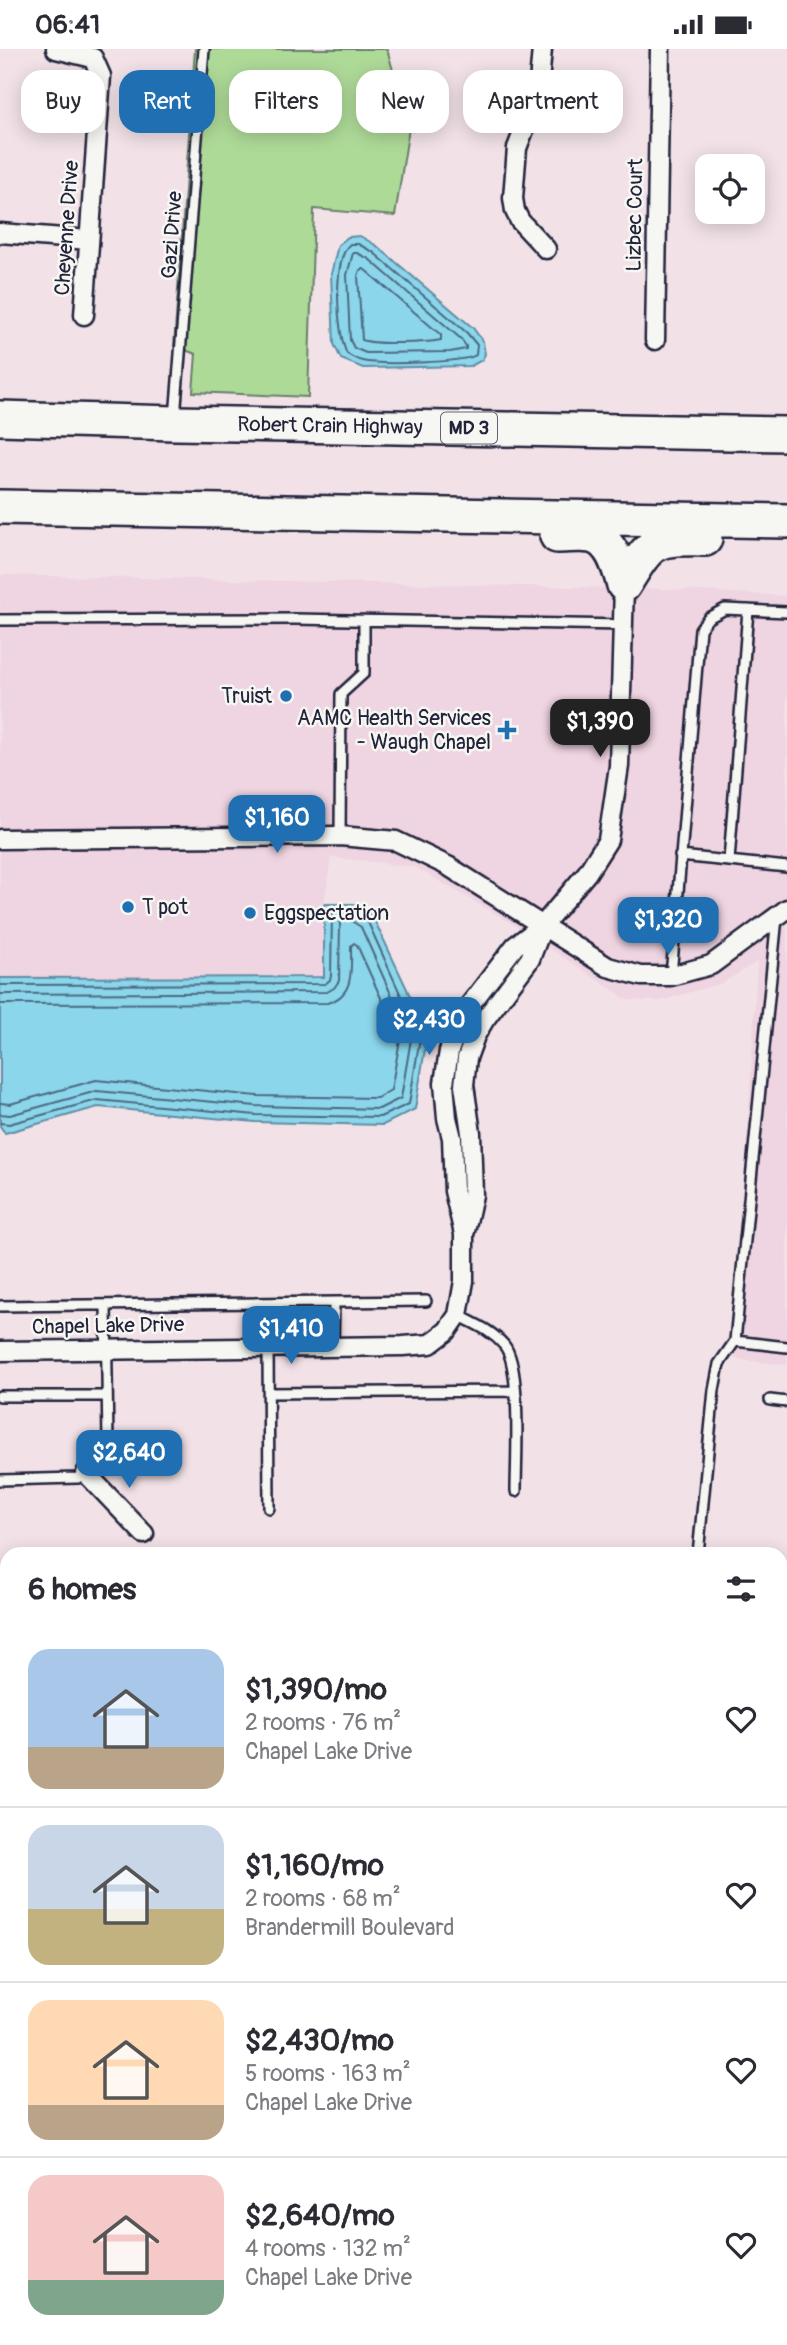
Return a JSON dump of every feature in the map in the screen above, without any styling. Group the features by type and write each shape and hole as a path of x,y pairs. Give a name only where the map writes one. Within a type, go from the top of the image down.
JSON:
{"highway":[{"name":"Robert Crain Highway","path":"0,418 787,434"},
{"path":"9,508 787,521"},
{"path":"221,510 345,532 593,536 615,557 624,585"},
{"path":"624,585 646,550 667,539 761,541 787,538"}],"street":[{"name":"Cheyenne Drive","path":"56,49 93,58 102,76 84,315"},
{"path":"542,49 538,95 517,148 513,198 520,221 546,249"},
{"name":"Lizbec Court","path":"655,340 660,49"},
{"path":"0,233 89,240"},
{"path":"458,1315 464,1281 464,1234 454,1191 452,1137 443,1083 449,1051 469,1006 515,946 543,925 587,873 608,840 619,766 624,585"},
{"path":"0,839 340,836 396,841 449,866 608,967 641,976 671,976 711,965 782,912"},
{"name":"Chapel Lake Drive","path":"0,1351 430,1344 447,1331 458,1315"},
{"path":"86,1473 144,1534"}],"lane":[{"name":"Gazi Drive","path":"175,423 204,49"},
{"path":"671,976 700,629 708,618 725,609 787,612"},
{"path":"729,860 748,610"},
{"path":"0,620 624,625"},
{"path":"340,836 341,694 364,673 364,621"},
{"path":"680,856 787,867"},
{"path":"699,1547 714,1390 719,1364 735,1341 782,912"},
{"path":"0,1306 426,1301"},
{"path":"333,1346 334,1303"},
{"path":"0,1480 78,1478 99,1463 108,1444 106,1305"},
{"path":"458,1315 490,1331 506,1347 514,1366 516,1491"},
{"path":"735,1341 787,1347"},
{"path":"268,1347 269,1508"},
{"path":"269,1393 515,1391"},
{"path":"0,1396 107,1396"},
{"path":"770,1401 787,1402"}],"shaded area":[{"path":"0,575 666,589 787,596 787,1365 735,1359 757,962 722,983 660,1001 628,1000 506,920 415,867 331,857 324,904 324,977 0,978"}],"green space":[{"path":"195,49 387,49 393,70 356,70 356,133 408,133 395,216 314,209 308,397 193,392 196,354 174,346 189,133 215,133 215,70 194,70"}],"water":[{"path":"360,236 377,246 473,328 483,342 485,354 482,360 471,366 363,368 341,359 334,344 331,274 338,245 348,237"},
{"path":"324,904 354,904 372,915 406,987 427,1037 415,1109 383,1125 255,1122 98,1107 5,1133 0,1126 0,978 324,977"}],"place":[{"name":"Truist","path":"286,696"},
{"name":"AAMC Health Services - Waugh Chapel","path":"507,730"},
{"name":"T pot","path":"128,907"},
{"name":"Eggspectation","path":"250,913"}]}
